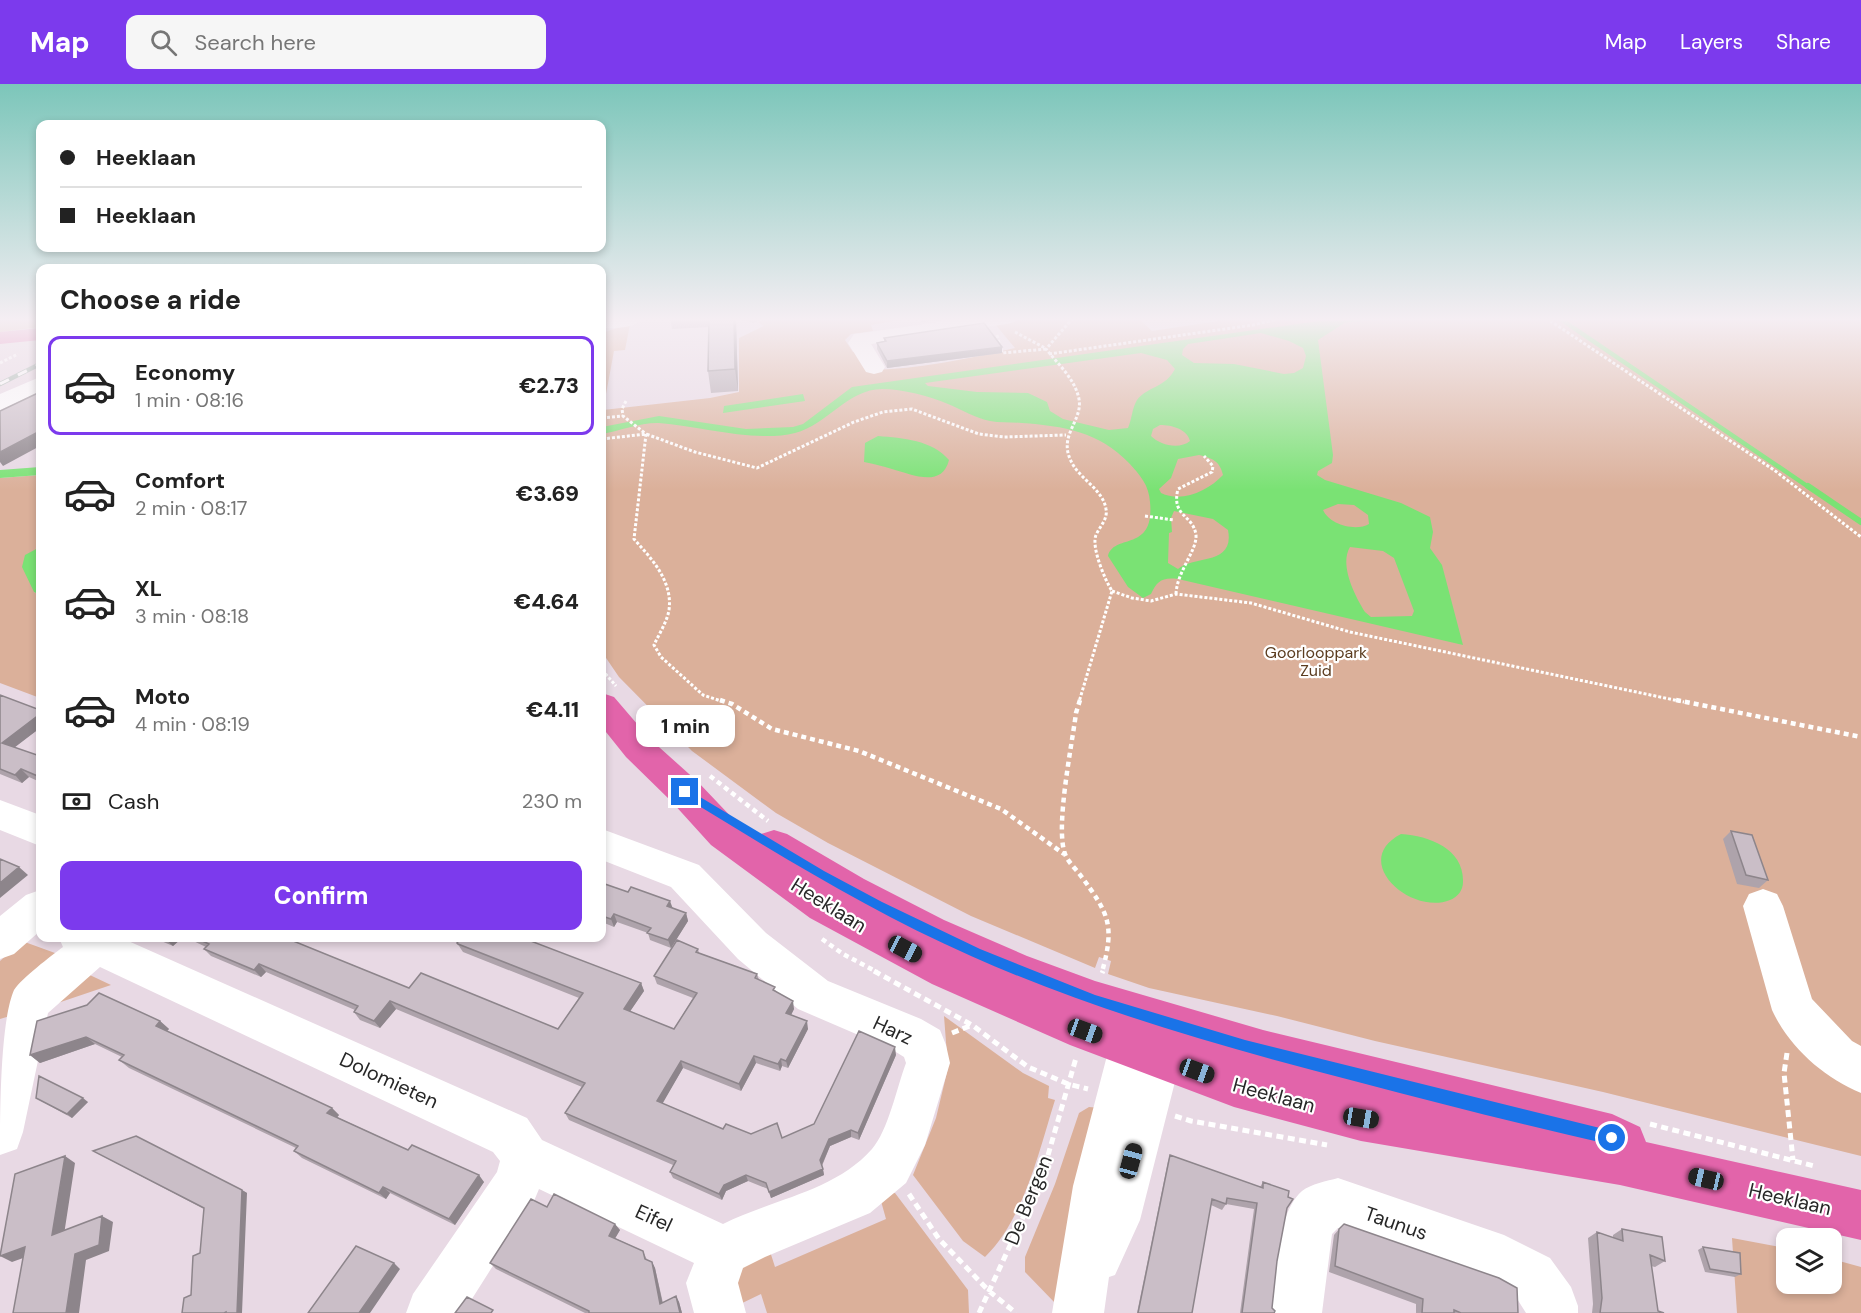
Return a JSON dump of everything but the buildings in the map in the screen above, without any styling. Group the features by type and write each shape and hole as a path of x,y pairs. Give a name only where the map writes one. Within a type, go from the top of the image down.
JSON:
{"main road":[{"name":"Heeklaan","path":"613,700 638,748 696,782 724,834 824,906 947,971 1085,1031 1149,1042 1245,1046 1612,1138 1684,1174 1861,1215"}],"street":[{"path":"0,403 36,386"},
{"path":"0,814 36,829"},
{"name":"Harz","path":"606,846 685,876 752,946 813,995 906,1034 924,1045 928,1063 901,1145 889,1166 853,1196 747,1239 724,1251"},
{"path":"1763,906 1794,1010 1836,1056 1861,1071"},
{"path":"0,941 36,916"},
{"path":"0,1132 29,1003 93,942"},
{"name":"Dolomieten","path":"99,942 510,1135 525,1157"},
{"path":"1081,1298 1115,1220 1149,1042"},
{"path":"432,1313 517,1184 525,1157"},
{"name":"Eifel","path":"525,1157 724,1251"},
{"name":"Taunus","path":"1296,1313 1308,1226 1320,1208 1338,1203 1504,1261 1532,1276 1551,1306 1552,1313"},
{"path":"720,1313 712,1282 724,1251"}],"path":[{"path":"1066,375 1073,384 1079,399 1079,409 1067,434 1071,461 1106,505 1107,515 1095,537 1103,578 1112,591 1150,601 1176,594 1251,603 1350,632 1550,675 1861,737"},
{"path":"1632,375 1774,470 1861,537"},
{"path":"626,400 622,409 624,417 644,433 695,452 757,468 854,422 884,412 912,409 979,434 1004,437 1067,434"},
{"path":"606,418 624,417"},
{"path":"606,438 644,433"},
{"path":"644,433 634,539 658,566 667,586 669,606 654,645 661,657 703,695 732,704 772,729 859,751 1001,809 1065,855 1100,902 1110,925 1108,951 1100,980"},
{"path":"1176,594 1176,582 1182,565 1196,541 1195,530 1177,511 1175,498 1178,489 1212,472 1213,466 1204,456"},
{"path":"1145,516 1174,520"},
{"path":"1065,855 1061,832 1076,713 1112,591"},
{"path":"606,681 613,700"},
{"path":"696,782 772,823"},
{"path":"1793,1160 1784,1073 1794,1010"},
{"name":"De Bergen","path":"979,1313 1042,1176 1068,1084"},
{"path":"889,1166 939,1239 989,1292 1016,1313"}],"green space":[{"name":"Goorlooppark Zuid","path":"606,375 609,375 606,394"},
{"name":"Goorlooppark Zuid","path":"739,375 1861,375 1861,1156 1603,1092 1149,988 1108,974 1111,961 1099,957 1095,968 971,916 828,843 776,813 692,751 619,677 606,658 606,410 710,398 739,392"},
{"path":"36,475 34,592 36,593 36,696 0,683 0,478"},
{"path":"22,941 55,953 56,956 10,1016 0,1019 0,961"},
{"path":"77,969 111,985 43,1008"},
{"path":"944,1016 1023,1073 1049,1086 1048,1098 1055,1100 1029,1183 1020,1204 999,1241 985,1257 963,1241 913,1175 936,1118 948,1068"},
{"path":"1089,1107 1101,1108 1056,1304 1025,1272 1025,1257 1055,1184 1079,1113"},
{"path":"895,1193 968,1290 969,1313 767,1313 761,1294 734,1307 735,1261 767,1242 775,1267 886,1219 879,1194"},
{"path":"1732,1238 1776,1246 1776,1294 1842,1294 1842,1262 1861,1267 1861,1313 1737,1313"}],"shaded area":[{"path":"934,375 980,375 925,383 928,386 977,392 1028,393 1047,402 1050,411 1063,419 1109,430 1128,428 1134,406 1141,395 1171,375 1323,375 1333,455 1332,463 1318,471 1317,475 1325,480 1401,503 1430,517 1433,532 1430,548 1442,565 1463,645 1178,579 1161,581 1151,594 1143,598 1128,587 1108,556 1112,549 1133,540 1146,529 1150,518 1150,502 1146,485 1118,453 1106,444 1080,432 1037,424 990,421 924,396 882,389 859,395 807,429 779,436 745,435 659,423 638,425 606,433 606,426 659,416 746,429 793,427 803,424 852,387","holes":["1160,425 1174,427 1186,433 1190,441 1175,446 1159,442 1151,436 1153,429","1199,455 1208,457 1220,466 1223,475 1210,486 1194,494 1177,497 1161,493 1159,489 1171,478 1178,459","1338,504 1354,505 1368,515 1369,524 1350,527 1336,523 1323,510","1174,511 1213,519 1228,530 1225,549 1211,558 1193,562 1178,569 1168,563 1169,533 1172,532 1171,518","1350,547 1383,551 1394,558 1414,611 1412,616 1371,617 1365,612 1347,571 1347,554"]},
{"path":"803,394 805,401 723,413 724,406"},
{"path":"878,436 907,439 926,444 949,460 945,469 933,477 917,476 864,462 865,443"},
{"path":"36,467 36,475 0,478 0,470"},
{"path":"36,549 36,593 22,567 25,555"},
{"path":"1401,834 1434,841 1451,853 1458,861 1462,871 1463,885 1458,895 1450,900 1435,903 1419,900 1404,893 1391,883 1383,871 1381,858 1387,845"}],"waterway":[{"path":"1644,375 1810,488"},
{"path":"1808,486 1861,522"}],"railway":[{"path":"0,384 17,375"}],"route":[{"path":"685,792 738,822 820,874 878,906 975,952 1094,1000 1245,1046 1612,1138"}]}
